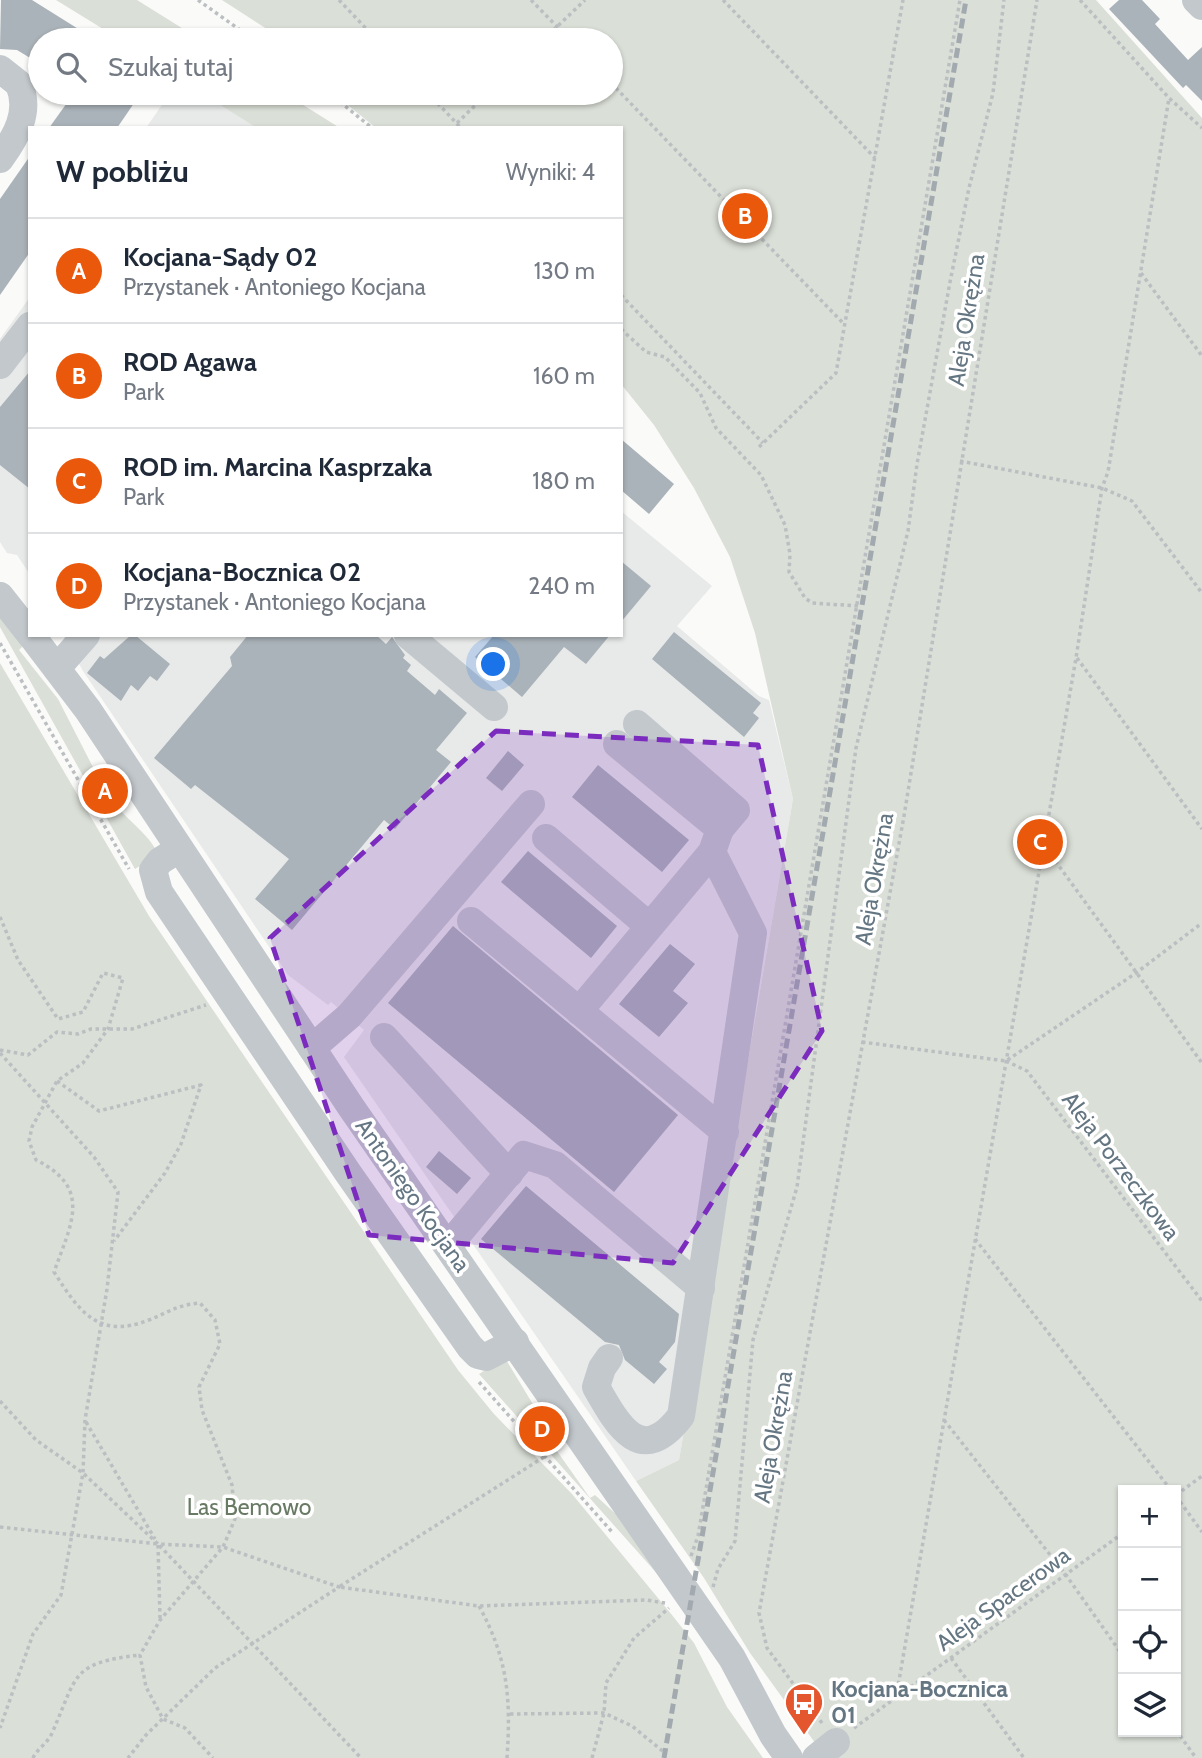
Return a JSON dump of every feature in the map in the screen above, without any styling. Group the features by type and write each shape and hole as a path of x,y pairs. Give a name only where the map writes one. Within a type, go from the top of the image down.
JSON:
{"street":[{"path":"1196,0 1202,6"},
{"path":"0,69 19,84 24,109 17,133 0,159"},
{"path":"0,365 28,329"},
{"name":"Antoniego Kocjana","path":"0,596 28,632"},
{"name":"Antoniego Kocjana","path":"32,637 57,668 312,1048 732,1658 773,1735 789,1758"},
{"path":"57,668 84,637"},
{"path":"410,637 494,707"},
{"path":"579,1011 716,841 736,810 637,723"},
{"path":"609,1358 602,1368 596,1387 616,1423 626,1433 642,1441 658,1438 670,1431 681,1416 725,1132 752,933 716,841 617,744"},
{"path":"312,1048 349,1016 531,804"},
{"path":"546,838 649,926"},
{"path":"179,849 160,861 153,870 159,892 340,1162 470,1347 478,1355 486,1357 515,1342"},
{"path":"471,921 725,1132"},
{"path":"384,1037 509,1174"},
{"path":"448,1246 524,1155 555,1165 701,1288"}],"path":[{"path":"198,0 237,28"},
{"path":"339,0 366,28"},
{"path":"531,0 557,27 585,0"},
{"path":"723,0 875,158"},
{"path":"759,447 836,373 903,0"},
{"path":"689,1564 698,1536 730,1358 960,0"},
{"path":"710,1597 718,1569 735,1541 753,1340 797,1187 856,748 908,531 917,464 950,282 992,93 1004,0"},
{"name":"Aleja Okrężna","path":"826,1750 767,1648 759,1613 904,816 1037,0"},
{"path":"1080,0 1169,98 1202,128"},
{"path":"623,94 845,325"},
{"path":"896,1698 1076,658 1102,488 1108,472 1169,98"},
{"path":"344,105 370,126"},
{"path":"440,105 459,126"},
{"path":"457,123 476,105"},
{"path":"1141,274 1202,356"},
{"path":"623,297 764,443"},
{"path":"623,330 646,352 665,357 700,393 716,428 761,475 785,525 790,554 789,572 797,589 812,603 858,606"},
{"path":"960,461 1102,488 1132,501 1202,593"},
{"path":"1076,658 1202,829"},
{"path":"1043,844 1202,1063"},
{"path":"0,917 18,960 58,1019 83,1012 103,973 123,978 108,1029 83,1063 57,1081 44,1103 29,1141 36,1160 57,1170 68,1182 75,1206 54,1272 75,1304 100,1325 127,1325 148,1321 179,1305 200,1303 215,1320 220,1344 200,1387 202,1410 232,1485 235,1519 223,1546 160,1620 140,1655 146,1687 163,1719 185,1728 213,1758"},
{"path":"862,1042 1006,1061 1136,973 1202,923"},
{"path":"0,1051 28,1055 57,1031 78,1034 91,1029 132,1029 208,1004"},
{"path":"0,1051 94,1157 118,1192 113,1242 85,1420 83,1473 61,1595 33,1634 0,1728"},
{"name":"Aleja Porzeczkowa","path":"1006,1061 1027,1071 1202,1301"},
{"path":"57,1081 99,1111 201,1085 181,1144 165,1173 113,1242"},
{"path":"975,1239 1167,1485"},
{"path":"0,1401 36,1440 83,1473 158,1544 361,1758"},
{"path":"943,1419 1066,1575 1118,1649"},
{"path":"85,1420 158,1544 160,1620"},
{"path":"128,1758 215,1668 251,1642 544,1457"},
{"path":"1181,1492 1202,1476"},
{"path":"1181,1503 1202,1532"},
{"path":"0,1527 158,1544 223,1546 339,1587 479,1606 646,1600 674,1605 634,1638 606,1683 604,1713 592,1758"},
{"name":"Aleja Spacerowa","path":"826,1750 1118,1537"},
{"path":"479,1606 496,1637 505,1668 510,1714 507,1758"},
{"path":"33,1758 49,1740 71,1684 83,1669 103,1660 140,1655"},
{"path":"951,1658 1024,1758"},
{"path":"510,1714 604,1713 632,1726 665,1753"},
{"path":"1181,1737 1196,1758"}],"highlighted area":[{"path":"496,731 758,745 822,1031 673,1263 369,1235 270,938"}],"shaded area":[{"path":"162,105 220,105 254,126 147,126"},
{"path":"28,300 28,572 17,555 7,553 0,542 0,339"},
{"path":"623,513 712,586 677,626 759,696 769,700 793,799 679,1460 636,1481 344,1057 364,1030 331,1002 328,1005 288,975 83,671 64,637 623,637"}],"green space":[{"path":"56,0 137,0 182,28 102,28"},
{"path":"222,0 1096,0 1202,118 1202,1758 826,1758 750,1653 704,1578 636,1481 679,1460 793,799 755,633 730,557 694,488 654,425 623,386 623,126 374,126 348,105 623,105 623,28 265,28"},
{"path":"220,105 303,105 337,126 254,126"},
{"path":"0,615 24,645 19,650 58,699 97,775 94,785 106,803 116,805 149,840 158,854 135,869 0,627"},
{"name":"Las Bemowo","path":"0,663 149,916 458,1370 494,1414 572,1494 672,1615 694,1643 727,1707 763,1758 0,1758"},
{"path":"505,1358 534,1406 537,1413 534,1423 544,1441 552,1444 590,1498 595,1495 630,1527 661,1578 479,1374"}],"building":[{"path":"1,0 32,0 77,28 28,28 28,57 17,50 0,49"},
{"path":"1119,0 1142,0 1160,19 1155,24 1188,60 1202,47 1202,101 1186,85 1183,88 1109,9"},
{"path":"65,105 133,105 118,126 50,126"},
{"path":"28,159 28,255 0,295 0,199"},
{"path":"28,373 28,487 0,465 0,407"},
{"path":"623,441 674,484 649,514 623,492"},
{"path":"623,563 651,586 623,620"},
{"path":"674,632 761,703 753,713 759,718 744,737 652,659"},
{"path":"129,637 137,637 170,664 157,681 150,676 138,691 131,685 121,701 87,673 100,656 104,659"},
{"path":"246,637 378,637 386,644 392,637 405,655 403,658 411,665 407,671 435,695 439,689 467,713 436,750 451,762 395,829 384,820 292,930 255,899 289,859 195,785 191,789 154,758 232,666 230,657"},
{"path":"492,637 608,637 586,664 564,647 522,697 475,657"},
{"path":"508,751 524,765 502,791 486,778"},
{"path":"598,765 689,840 662,872 572,797"},
{"path":"528,851 617,926 591,958 501,882"},
{"path":"453,926 678,1115 614,1192 388,1003"},
{"path":"670,944 695,964 673,991 688,1003 659,1037 619,1004"},
{"path":"439,1151 471,1178 457,1194 426,1167"},
{"path":"526,1186 679,1314 675,1342 659,1362 667,1369 654,1384 625,1360 619,1345 605,1342 481,1239"}],"railway":[{"path":"664,1758 966,0"}],"place":[{"name":"ROD Agawa","path":"745,216"},
{"name":"Kocjana-Sądy 02","path":"105,791"},
{"name":"ROD im. Marcina Kasprzaka","path":"1040,842"},
{"name":"Kocjana-Bocznica 02","path":"542,1429"},
{"name":"Kocjana-Bocznica 01","path":"804,1736"}]}
